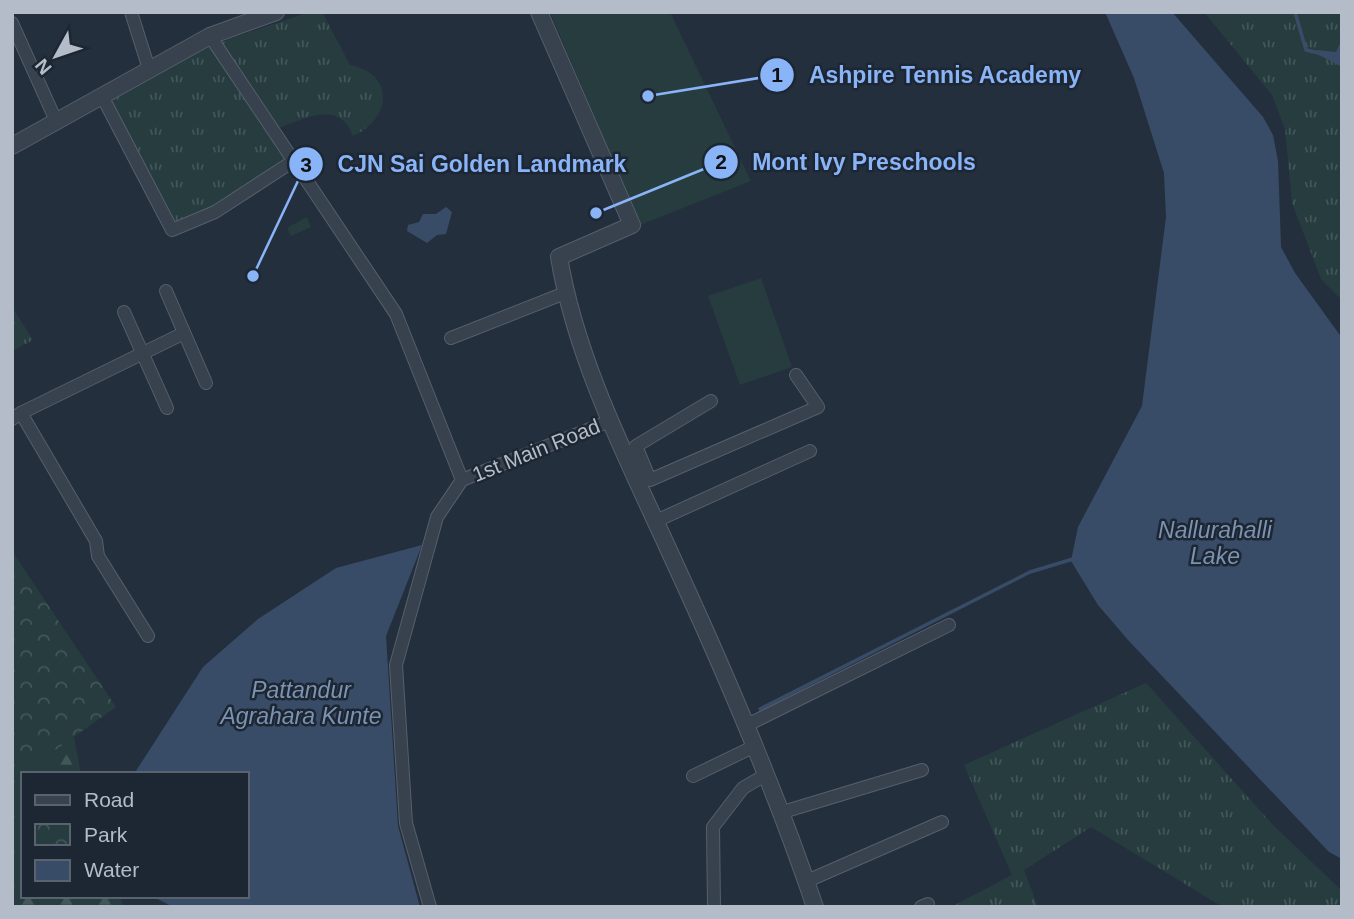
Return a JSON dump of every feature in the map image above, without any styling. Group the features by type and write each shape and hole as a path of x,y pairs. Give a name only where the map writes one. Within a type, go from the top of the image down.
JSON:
{"street":[{"path":"131,12 149,69"},
{"path":"12,146 210,36 276,12"},
{"path":"539,12 632,225 559,257 565,293 610,421 637,465 650,480 818,407 796,375"},
{"path":"12,23 57,123"},
{"path":"210,36 396,314 462,480 437,517 396,665 406,823 430,907"},
{"path":"102,96 172,230 215,212 295,160"},
{"path":"166,291 206,383"},
{"path":"451,338 565,293"},
{"path":"124,312 167,408"},
{"path":"148,636 98,556 96,541 17,416 184,333"},
{"path":"711,401 636,446 637,465 656,521 747,724 783,812 815,907"},
{"name":"1st Main Road","path":"462,480 610,421"},
{"path":"656,521 810,451"},
{"path":"747,724 948,625"},
{"path":"693,776 755,746"},
{"path":"783,812 922,770"},
{"path":"714,907 713,827 743,788 767,774"},
{"path":"807,881 942,822"}],"green space":[{"path":"309,12 322,12 350,65 375,77 381,87 381,108 375,119 353,136 340,118 331,115 310,117 279,128 221,42"},
{"path":"550,12 670,12 751,181 640,225"},
{"path":"1204,12 1342,12 1342,300 1321,279 1292,203 1285,129 1272,95"},
{"path":"209,43 286,159 215,207 176,225 110,98"},
{"path":"307,217 311,227 291,236 287,228"},
{"path":"761,278 792,367 740,385 708,296"},
{"path":"12,307 33,340 12,351"},
{"path":"12,551 116,707 21,772 12,781"},
{"path":"1146,683 1273,825 1342,891 1342,907 1223,907 1091,827 1024,870 1038,907 951,907 1012,875 964,765"},
{"path":"74,737 81,772 25,772"},
{"path":"21,775 21,898 120,898 124,907 12,907 12,781"}],"water":[{"name":"Nallurahalli Lake","path":"1105,12 1172,12 1263,117 1273,135 1278,161 1281,247 1295,273 1342,338 1342,859 1329,852 1128,640 1098,605 1071,561 1078,527 1142,406 1166,217 1164,173 1134,78"},
{"path":"1342,39 1342,67 1317,54 1317,50 1336,52"},
{"path":"446,207 452,212 446,234 437,235 427,243 407,231 408,225 419,222 423,214 436,214"},
{"name":"Pattandur Agrahara Kunte","path":"422,545 386,636 398,826 420,907 173,907 156,898 248,898 248,772 135,772 203,667 258,619 336,568"}],"waterway":[{"path":"1295,12 1306,50 1319,53"},
{"path":"760,709 1030,572 1073,559"}],"place":[{"name":"Ashpire Tennis Academy","path":"648,96"},
{"name":"Mont Ivy Preschools","path":"596,213"},
{"name":"CJN Sai Golden Landmark","path":"253,276"}]}
